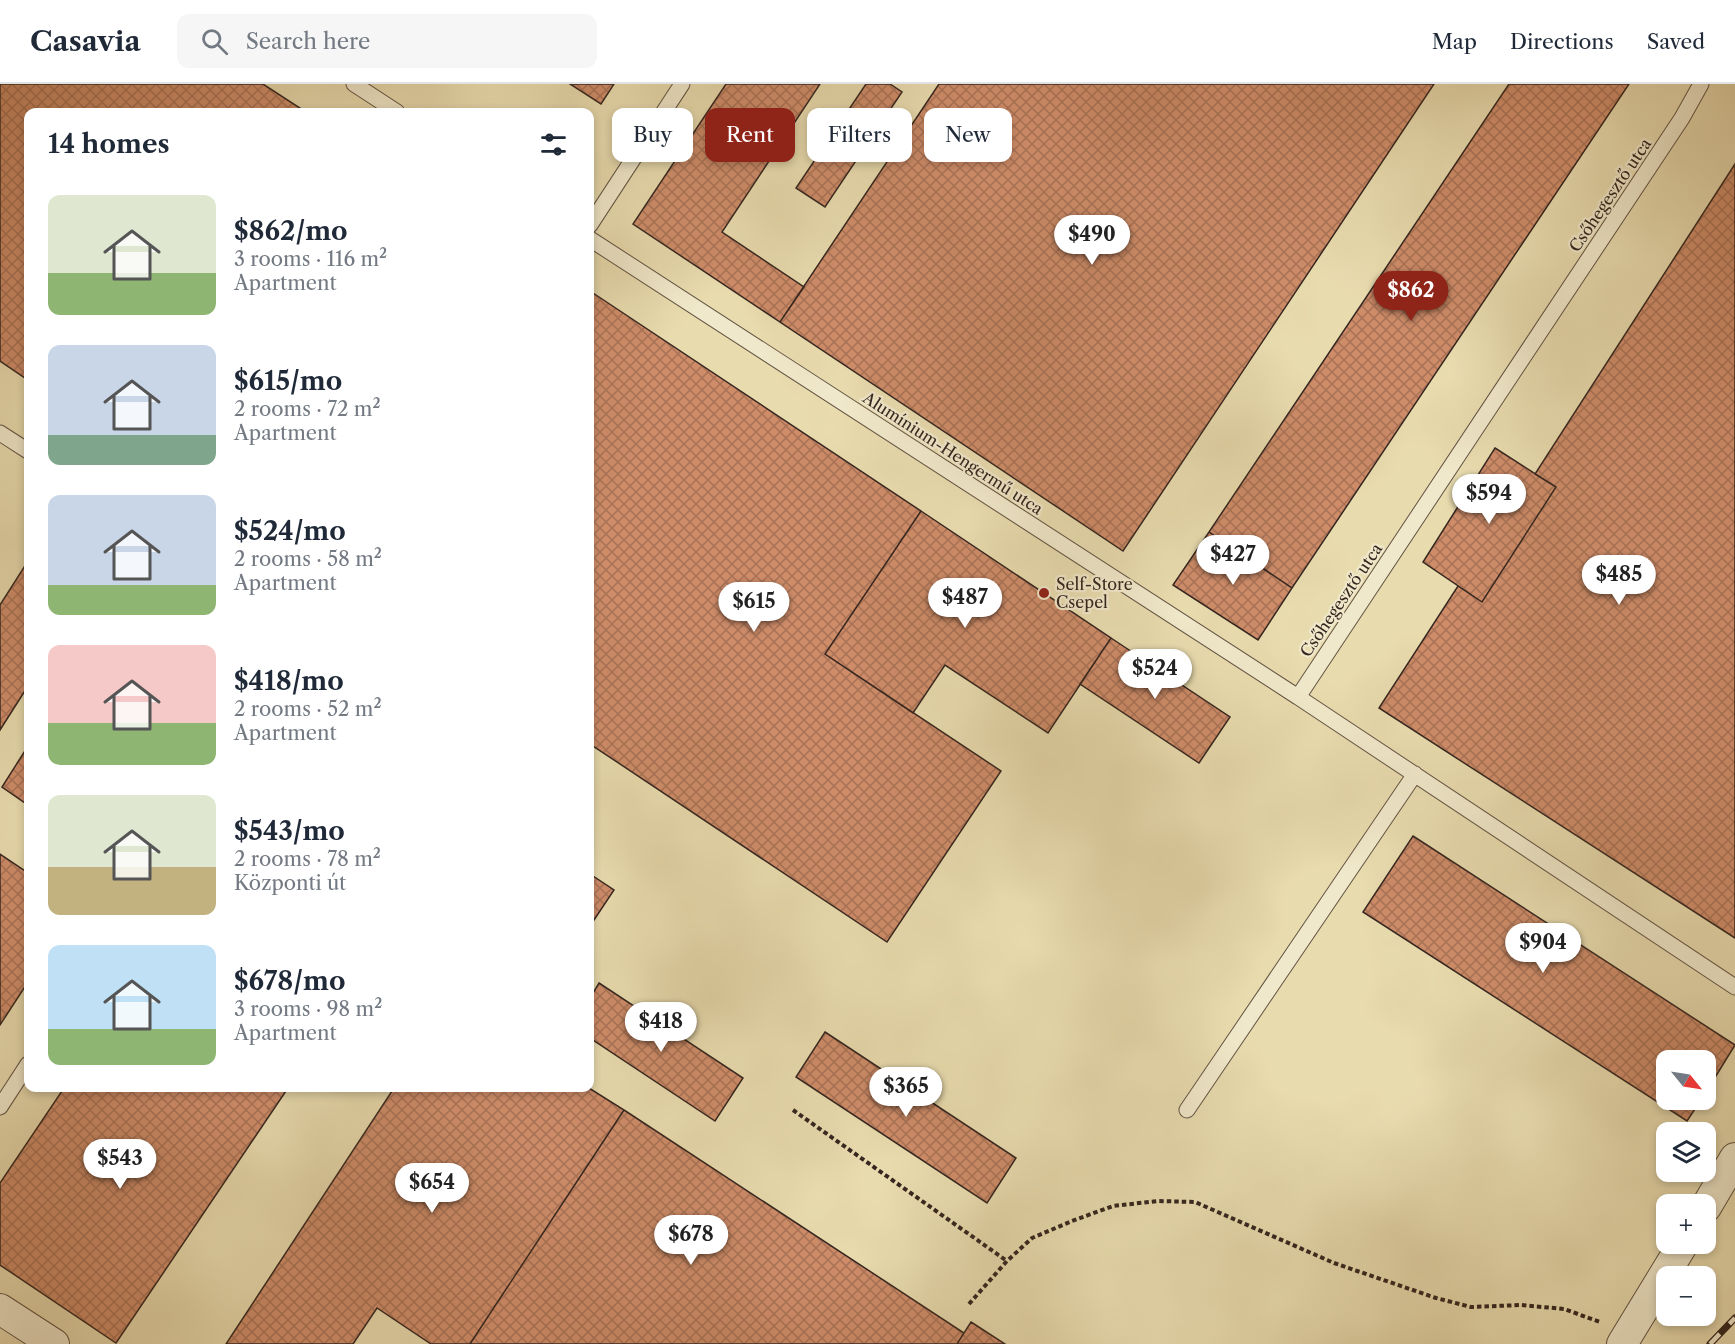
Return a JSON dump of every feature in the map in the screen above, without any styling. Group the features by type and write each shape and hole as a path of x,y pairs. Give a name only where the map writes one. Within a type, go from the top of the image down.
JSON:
{"street":[{"path":"1713,1194 1735,1158"},
{"path":"1625,1338 1677,1254"},
{"path":"0,1309 54,1344"}],"lane":[{"path":"354,84 391,108"},
{"path":"594,219 682,84"},
{"name":"Csőhegesztő utca","path":"1298,697 1682,118 1701,84"},
{"name":"Alumínium-Hengermű utca","path":"594,242 1298,697"},
{"path":"0,433 24,448"},
{"path":"1298,697 1735,987"},
{"path":"1187,1110 1415,774"},
{"path":"0,1107 24,1070"}],"path":[{"path":"793,1110 1006,1261"},
{"path":"969,1304 1006,1261 1032,1238 1113,1206 1158,1201 1195,1202 1334,1263 1436,1298 1471,1306 1521,1305 1564,1309 1625,1338"}],"building":[{"path":"0,84 263,84 300,108 24,108 24,377 0,361"},
{"path":"570,84 614,84 601,104"},
{"path":"726,84 820,84 795,122 795,108 710,108"},
{"path":"866,84 890,84 902,92 891,108 850,108"},
{"path":"939,84 1434,84 1123,551 780,322 887,162 912,162 912,124"},
{"path":"1509,84 1629,84 1292,588 1209,532"},
{"path":"705,116 705,162 768,162 722,232 804,287 780,322 633,224 674,162 693,162 693,134"},
{"path":"814,162 855,162 825,207 796,188"},
{"path":"1735,164 1735,938 1379,708 1458,586 1482,602 1556,487 1535,474"},
{"path":"594,294 921,511 825,654 1001,771 887,942 594,747"},
{"path":"1495,448 1556,487 1482,602 1423,562"},
{"path":"921,511 1111,638 1048,733 945,665 913,713 825,654"},
{"path":"1209,532 1292,588 1258,640 1173,585"},
{"path":"24,567 24,692 0,730 0,605"},
{"path":"1111,638 1230,717 1199,763 1080,684"},
{"path":"24,752 24,802 2,787"},
{"path":"1413,836 1735,1045 1716,1076 1716,1050 1656,1050 1656,1101 1363,912"},
{"path":"0,854 24,870 24,988 0,1025"},
{"path":"594,877 614,890 594,920"},
{"path":"599,983 743,1078 715,1121 594,1041 594,991"},
{"path":"825,1032 1016,1158 987,1203 796,1077"},
{"path":"594,1091 624,1110 470,1344 431,1344 377,1308 353,1344 226,1344 391,1092"},
{"path":"61,1092 285,1092 116,1343 0,1265 0,1183"},
{"path":"624,1110 964,1333 957,1344 470,1344"},
{"path":"1670,1110 1694,1110 1687,1121"},
{"path":"971,1322 1005,1344 957,1344"}],"railway":[{"path":"1710,1344 1735,1318"}],"place":[{"name":"Self-Store Csepel","path":"1044,593"}]}
